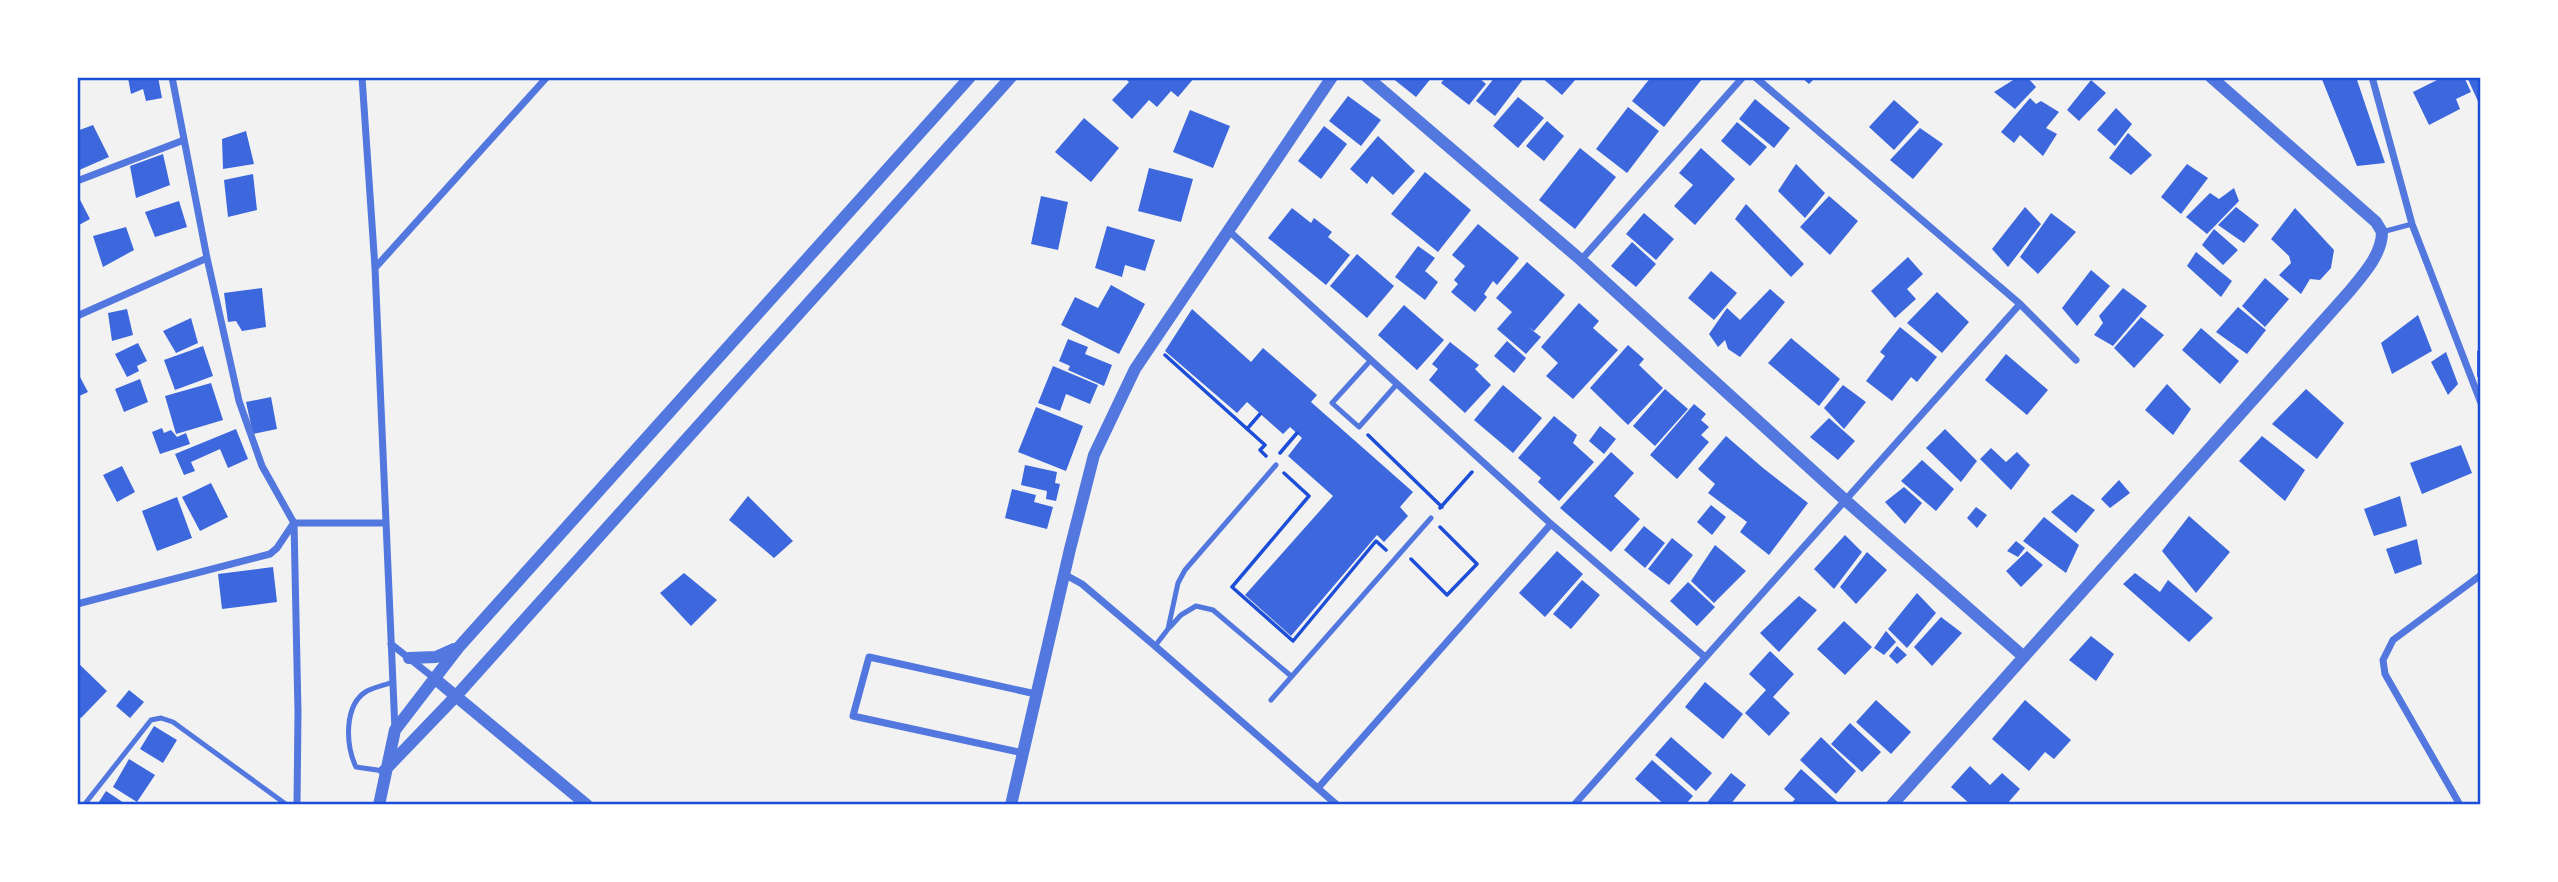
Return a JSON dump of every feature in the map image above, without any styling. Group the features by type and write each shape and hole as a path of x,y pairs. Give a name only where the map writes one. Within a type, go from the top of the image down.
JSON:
{"street":[{"path":"172,77 207,258 239,401 262,466 293,523 298,712 297,805"},
{"path":"362,77 375,268 395,730 384,771 379,805"},
{"path":"375,268 547,77"},
{"path":"395,730 458,648 970,77"},
{"path":"384,771 457,695 1011,77"},
{"path":"1011,805 1094,455 1135,369 1332,77"},
{"path":"1367,77 1581,260 1845,500 2024,657"},
{"path":"1581,260 1743,77"},
{"path":"1755,77 2020,304 2076,360"},
{"path":"1892,805 2348,293 2375,257 2382,232 2376,222 2211,77"},
{"path":"2372,77 2412,224 2481,403"},
{"path":"77,181 184,139"},
{"path":"1228,230 1551,524 1705,657"},
{"path":"77,316 207,258"},
{"path":"1574,805 2020,304"},
{"path":"293,523 384,523"},
{"path":"77,604 270,554 293,523"},
{"path":"1318,788 1551,524"},
{"path":"1064,574 1083,584 1337,805"},
{"path":"2460,805 2385,674 2383,660 2393,640 2481,575"},
{"path":"391,644 457,695 587,805"},
{"path":"409,658 436,657 458,648"},
{"path":"1023,753 853,716 869,657 1036,694"}],"lane":[{"path":"2382,232 2412,224"},
{"path":"1371,360 1332,403 1359,427 1398,384"},
{"path":"1168,629 1178,583 1185,570 1274,463"},
{"path":"1271,700 1431,518"},
{"path":"1155,646 1181,615 1196,606 1213,610 1291,676"},
{"path":"384,771 356,767 351,755 350,718 357,700 366,692 393,682"},
{"path":"85,805 151,720 161,718 173,722 287,805"}],"path":[{"path":"1161,352 1265,445"},
{"path":"1247,429 1260,414"},
{"path":"1359,427 1442,507"},
{"path":"1297,433 1274,463 1309,496 1233,587 1293,642 1376,541 1395,559"},
{"path":"1402,551 1447,595 1477,564 1431,518 1476,468"}],"building":[{"path":"158,77 162,98 146,101 143,89 131,94 128,78"},
{"path":"1195,77 1178,97 1171,91 1157,107 1149,100 1132,119 1112,100 1129,82 1126,79"},
{"path":"1391,77 1432,77 1416,97"},
{"path":"1446,77 1478,77 1486,84 1469,105 1441,83"},
{"path":"1495,77 1524,78 1495,116 1476,101"},
{"path":"1541,77 1573,77 1576,79 1562,95"},
{"path":"1651,77 1702,79 1664,127 1632,101"},
{"path":"1801,77 1816,77 1809,84"},
{"path":"2018,77 2027,77 2036,87 2015,109 1994,92"},
{"path":"2321,77 2356,77 2385,163 2357,166"},
{"path":"2443,77 2464,77 2471,92 2456,99 2460,109 2429,125 2413,92"},
{"path":"2467,77 2481,77 2481,108"},
{"path":"2091,80 2106,93 2079,121 2067,110"},
{"path":"1348,96 1381,120 1361,146 1329,121"},
{"path":"1518,97 1544,118 1518,148 1493,126"},
{"path":"2030,98 2036,104 2041,101 2059,112 2046,128 2057,134 2043,156 2020,135 2014,143 2001,132"},
{"path":"1755,99 1790,128 1774,148 1739,119"},
{"path":"1894,100 1919,122 1894,150 1869,127"},
{"path":"1628,107 1659,131 1627,173 1596,149"},
{"path":"2116,108 2132,124 2115,146 2097,130"},
{"path":"1190,110 1230,126 1213,168 1173,152"},
{"path":"1084,118 1119,148 1091,182 1055,152"},
{"path":"1547,121 1564,136 1544,161 1526,146"},
{"path":"1737,122 1767,147 1750,166 1721,141"},
{"path":"93,125 109,157 77,171 77,131"},
{"path":"1324,126 1347,144 1321,179 1298,161"},
{"path":"1920,128 1943,144 1913,179 1890,160"},
{"path":"246,131 254,164 223,169 222,139"},
{"path":"2128,133 2152,155 2131,175 2109,158"},
{"path":"1378,136 1415,171 1393,195 1372,176 1367,184 1350,169"},
{"path":"1580,148 1616,177 1575,229 1539,200"},
{"path":"1701,148 1735,179 1695,225 1674,206 1693,185 1679,173"},
{"path":"163,154 170,185 136,198 130,166"},
{"path":"1796,164 1825,193 1805,218 1778,191"},
{"path":"2187,164 2208,178 2181,214 2161,197"},
{"path":"1149,168 1193,179 1181,222 1138,211"},
{"path":"1425,172 1471,210 1438,252 1391,214"},
{"path":"253,174 257,210 228,217 224,180"},
{"path":"2234,188 2239,201 2207,234 2186,217 2210,193 2219,199"},
{"path":"77,194 90,219 77,226"},
{"path":"1041,196 1068,202 1058,250 1031,244"},
{"path":"1829,196 1858,221 1830,255 1800,227"},
{"path":"179,201 187,227 155,237 145,212"},
{"path":"1746,204 1804,264 1791,277 1735,219"},
{"path":"2025,207 2041,224 2008,267 1992,249"},
{"path":"2236,207 2259,225 2244,243 2218,225"},
{"path":"1292,208 1311,223 1314,218 1332,232 1328,237 1350,255 1326,285 1268,238"},
{"path":"2295,208 2334,250 2331,268 2320,280 2310,279 2301,294 2279,275 2291,263 2289,256 2271,239"},
{"path":"1644,213 1674,239 1656,260 1626,234"},
{"path":"2051,213 2076,232 2038,274 2020,257"},
{"path":"1478,224 1519,258 1497,285 1493,281 1484,294 1487,297 1475,312 1451,292 1458,284 1454,280 1465,266 1452,255"},
{"path":"1107,226 1155,240 1145,271 1125,265 1122,277 1095,268"},
{"path":"126,227 134,250 103,267 93,236"},
{"path":"2214,229 2238,250 2223,265 2202,245"},
{"path":"1632,242 1656,264 1636,287 1611,266"},
{"path":"1418,246 1435,258 1425,271 1438,282 1425,300 1395,277"},
{"path":"2196,252 2232,281 2221,297 2187,266"},
{"path":"1357,254 1394,286 1367,318 1330,286"},
{"path":"1908,257 1923,274 1907,289 1916,299 1895,318 1871,291"},
{"path":"1527,262 1565,295 1534,331 1527,326 1541,337 1526,354 1497,329 1512,312 1496,298"},
{"path":"2091,270 2110,286 2077,326 2062,308"},
{"path":"1711,271 1737,293 1714,320 1688,298"},
{"path":"2265,278 2289,299 2265,327 2242,306"},
{"path":"1111,285 1145,304 1119,354 1061,325 1075,297 1098,308"},
{"path":"262,288 266,327 242,331 236,321 228,322 224,293"},
{"path":"2123,288 2147,306 2113,346 2094,335 2103,323 2099,316"},
{"path":"1770,289 1785,302 1740,357 1728,349 1725,340 1718,347 1709,334 1727,308 1740,320"},
{"path":"1937,292 1969,322 1942,353 1907,323"},
{"path":"1579,303 1599,321 1593,328 1618,350 1573,399 1546,376 1558,363 1541,347"},
{"path":"1404,305 1444,340 1417,370 1378,335"},
{"path":"2238,307 2266,330 2247,354 2216,332"},
{"path":"127,309 133,335 112,341 108,313"},
{"path":"1192,309 1251,362 1263,348 1317,395 1311,402 1413,492 1400,507 1408,516 1384,542 1377,535 1291,636 1245,595 1333,496 1288,456 1302,438 1290,427 1283,434 1247,402 1237,413 1165,351"},
{"path":"2418,315 2432,351 2392,374 2381,343"},
{"path":"2141,317 2164,335 2134,368 2114,348"},
{"path":"191,318 198,343 176,353 163,331"},
{"path":"1900,327 1937,357 1917,382 1911,377 1892,401 1866,381 1885,356 1880,352"},
{"path":"2201,328 2239,361 2220,384 2182,350"},
{"path":"1791,338 1840,379 1819,406 1768,363"},
{"path":"1068,339 1088,347 1085,354 1112,365 1104,386 1068,370 1070,366 1059,361"},
{"path":"1507,341 1526,358 1514,373 1494,356"},
{"path":"1450,342 1479,365 1475,369 1491,385 1465,413 1429,380 1438,369 1432,364"},
{"path":"138,343 147,361 137,366 139,371 127,377 115,354"},
{"path":"1628,345 1644,359 1639,365 1663,388 1628,425 1590,388"},
{"path":"203,346 213,376 175,390 164,360"},
{"path":"2481,350 2481,376 2477,377 2477,351"},
{"path":"2446,352 2458,384 2448,395 2431,362"},
{"path":"2006,354 2048,390 2027,415 1985,380"},
{"path":"1053,366 1098,385 1090,404 1066,394 1060,411 1038,403"},
{"path":"80,377 88,392 77,397 77,378"},
{"path":"140,379 148,402 124,412 115,389"},
{"path":"211,383 223,420 176,434 165,396"},
{"path":"2167,384 2191,409 2173,435 2145,410"},
{"path":"1503,385 1542,418 1513,453 1474,420"},
{"path":"1843,385 1866,402 1844,429 1824,408"},
{"path":"1665,389 1688,409 1655,446 1633,426"},
{"path":"2306,389 2344,423 2317,459 2272,424"},
{"path":"271,397 277,429 253,434 246,402"},
{"path":"1694,404 1706,414 1701,420 1709,427 1701,435 1709,442 1677,479 1650,455"},
{"path":"1036,407 1083,426 1066,471 1018,452"},
{"path":"1554,416 1577,435 1573,443 1594,462 1559,501 1538,482 1541,478 1518,458"},
{"path":"1829,418 1855,441 1838,460 1810,437"},
{"path":"1600,426 1616,439 1604,454 1589,441"},
{"path":"162,428 164,433 171,430 177,437 186,433 190,444 160,454 152,432"},
{"path":"236,429 248,459 228,468 220,449 191,462 195,471 184,475 175,454"},
{"path":"1945,429 1977,461 1961,482 1926,448"},
{"path":"1726,436 1808,503 1769,555 1740,532 1747,522 1708,493 1715,484 1698,469"},
{"path":"2262,436 2305,470 2285,501 2239,461"},
{"path":"2461,445 2472,473 2422,494 2410,463"},
{"path":"1991,448 2006,462 2017,452 2030,465 2011,490 1980,459"},
{"path":"1611,452 1634,473 1614,496 1640,519 1611,552 1560,508"},
{"path":"1922,460 1954,489 1936,511 1901,481"},
{"path":"1025,465 1057,472 1055,483 1060,484 1056,501 1046,499 1047,491 1021,485"},
{"path":"122,466 135,492 117,502 103,475"},
{"path":"2119,480 2130,493 2110,508 2101,499"},
{"path":"211,483 228,517 200,531 182,497"},
{"path":"1904,487 1922,503 1905,524 1885,502"},
{"path":"1012,489 1036,495 1034,502 1053,507 1047,529 1005,518"},
{"path":"2072,494 2095,510 2076,533 2051,512"},
{"path":"748,496 793,541 774,558 729,520"},
{"path":"2400,496 2407,526 2374,536 2364,509"},
{"path":"177,497 192,538 157,551 142,511"},
{"path":"1711,505 1726,517 1712,535 1697,522"},
{"path":"1976,507 1987,515 1977,528 1967,518"},
{"path":"2189,516 2230,552 2196,593 2162,551"},
{"path":"2044,517 2079,545 2066,573 2023,541"},
{"path":"1644,526 1665,543 1645,568 1624,550"},
{"path":"1845,535 1862,552 1834,589 1814,569"},
{"path":"1672,538 1693,555 1669,585 1648,569"},
{"path":"2417,539 2422,564 2395,574 2386,549"},
{"path":"2016,541 2025,548 2018,557 2007,551"},
{"path":"1715,545 1746,571 1714,603 1691,581"},
{"path":"1557,551 1583,574 1545,617 1519,593"},
{"path":"2027,551 2043,565 2021,587 2006,571"},
{"path":"1867,552 1887,570 1856,604 1840,587"},
{"path":"273,567 277,602 222,609 218,574"},
{"path":"684,573 717,600 691,626 660,593"},
{"path":"2135,573 2160,592 2168,580 2213,618 2189,642 2123,584"},
{"path":"1582,580 1600,595 1571,629 1553,614"},
{"path":"1688,582 1715,607 1697,626 1670,601"},
{"path":"1917,593 1936,613 1907,648 1888,629"},
{"path":"1799,596 1817,610 1779,652 1760,633"},
{"path":"1941,617 1962,633 1932,666 1914,647"},
{"path":"1844,621 1872,647 1845,675 1817,649"},
{"path":"1886,631 1896,642 1884,655 1874,648"},
{"path":"2091,636 2114,654 2096,681 2069,660"},
{"path":"1897,646 1907,655 1897,664 1889,656"},
{"path":"1770,651 1794,674 1773,697 1790,713 1769,736 1745,713 1766,690 1749,674"},
{"path":"77,662 107,691 81,718 77,715"},
{"path":"1705,682 1743,714 1723,739 1685,707"},
{"path":"129,690 144,702 130,718 116,706"},
{"path":"1876,700 1911,732 1891,754 1856,722"},
{"path":"2025,700 2071,740 2054,759 2045,752 2029,771 1992,739"},
{"path":"1850,723 1881,752 1862,772 1831,744"},
{"path":"154,726 177,740 163,763 140,749"},
{"path":"1671,737 1712,773 1696,791 1655,755"},
{"path":"1821,737 1856,771 1836,794 1800,760"},
{"path":"129,759 155,775 137,802 113,787"},
{"path":"1652,760 1693,796 1685,805 1665,805 1635,779"},
{"path":"1970,766 1990,785 2002,773 2020,789 2006,805 1971,805 1951,787"},
{"path":"1801,769 1841,805 1790,805 1795,799 1784,789"},
{"path":"1731,773 1746,785 1730,805 1705,805"},
{"path":"106,791 127,805 97,805"}]}
